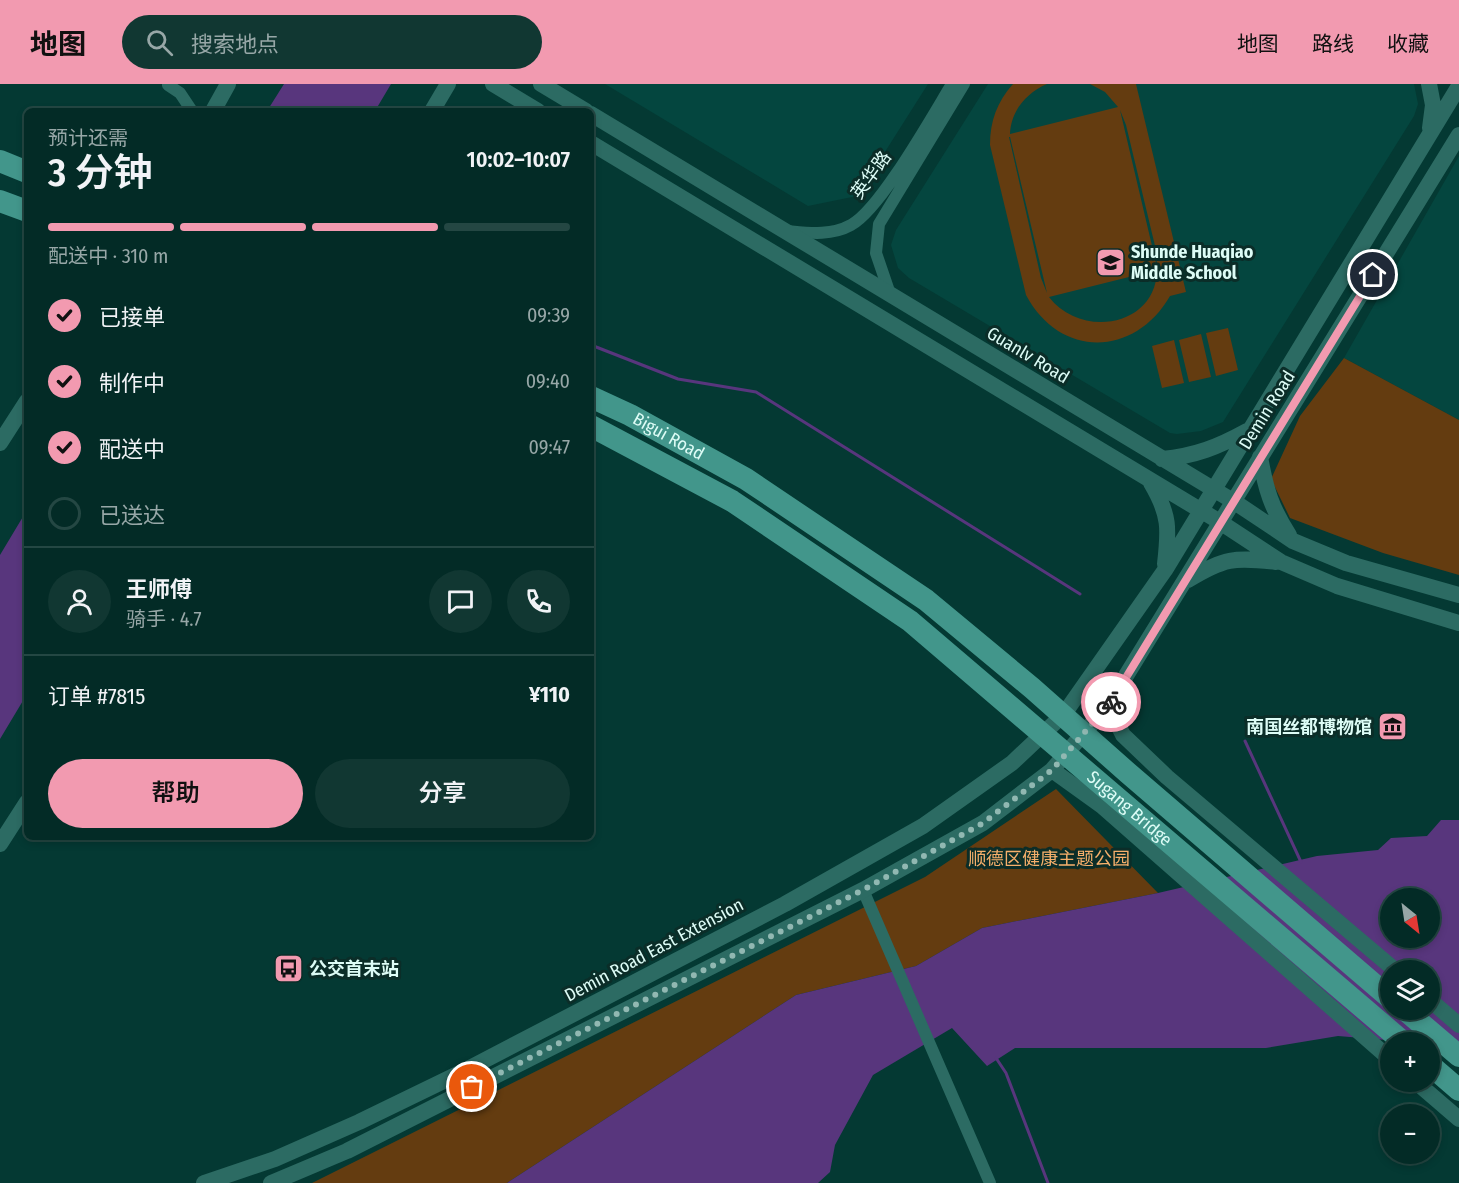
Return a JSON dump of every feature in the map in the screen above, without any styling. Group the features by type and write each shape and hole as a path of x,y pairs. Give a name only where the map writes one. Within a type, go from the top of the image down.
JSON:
{"highway":[{"path":"0,161 24,171"},
{"path":"0,174 24,182"},
{"path":"0,201 24,210"},
{"name":"Bigui Road","path":"594,398 630,415 746,479"},
{"name":"Bigui Road","path":"594,428 732,501"},
{"name":"Sugang Bridge","path":"746,479 926,600 1032,688 1380,989"},
{"name":"Sugang Bridge","path":"732,501 910,621 1391,1032"},
{"path":"1417,1020 1459,1056"},
{"path":"1440,1074 1459,1090"}],"main road":[{"path":"215,108 228,84"},
{"path":"434,108 448,84"},
{"path":"493,84 533,108"},
{"path":"541,84 581,108"},
{"path":"1429,84 1433,105 1430,134"},
{"name":"Demin Road East Extension","path":"204,1183 274,1159 349,1127 462,1072 784,904 923,826 1012,763 1064,714 1165,570 1459,86"},
{"name":"Guanlv Road","path":"594,116 1214,489 1293,541 1346,563 1459,595"},
{"name":"Demin Road","path":"1108,705 1459,135"},
{"path":"594,145 1220,522 1281,562 1337,586 1459,623"},
{"path":"0,443 24,406"},
{"path":"1161,459 1190,456 1216,449 1250,429"},
{"path":"1260,457 1266,490 1273,510 1293,541"},
{"path":"1149,480 1163,503 1169,526 1165,570"},
{"path":"1184,582 1216,563 1241,557 1281,562"},
{"path":"271,1183 347,1151 863,890 983,823 1052,770 1108,705 1123,735 1167,777 1383,960"},
{"path":"1052,770 1120,822 1380,1050"},
{"path":"0,844 24,807"},
{"path":"1440,1009 1459,1025"},
{"path":"1428,1092 1459,1119"}],"street":[{"path":"168,84 180,93 190,108"},
{"name":"英华路","path":"784,231 830,232 851,225 862,217 912,148 952,84"},
{"name":"英华路","path":"890,294 876,253 879,224 964,84"},
{"path":"863,890 990,1183"}],"shaded area":[{"path":"284,84 391,84 377,108 269,108"},
{"path":"605,84 928,84 857,196 808,206"},
{"name":"Shunde Huaqiao Middle School","path":"988,84 1414,84 1418,104 1414,116 1223,422 1201,431 1177,434 1170,433 909,278 898,268 891,245 896,230"},
{"path":"1459,156 1459,420 1344,358"},
{"path":"24,515 24,699 0,739 0,555"},
{"path":"1441,820 1459,820 1459,1046 1440,1044 1440,1032 1380,1032 1380,1039 1338,1036 1266,1048 1015,1048 987,1066 952,1028 873,1075 835,1145 830,1172 818,1183 507,1183 796,995 916,966 982,928 1158,893 1317,856 1378,850 1391,838 1427,836"}],"green space":[{"path":"1013,84 1047,84 1032,92 1021,104 1013,118 1010,134 1118,107 1105,92 1090,84 1136,84 1186,292 1170,296 1155,316 1138,331 1118,339 1098,342 1077,340 1058,331 1041,316 1026,295 990,145 991,128 996,112","holes":["1120,110 1126,125 1156,250 1157,267","1009,137 1047,293 1041,278","1157,270 1153,289 1144,304 1131,315 1115,321 1097,322 1079,319 1063,310 1049,297"]},
{"path":"1228,328 1238,370 1216,376 1206,333"},
{"path":"1201,334 1211,377 1189,382 1179,340"},
{"path":"1174,340 1184,383 1162,388 1152,346"},
{"path":"1344,358 1459,420 1459,575 1383,553 1290,518 1271,479 1300,416"},
{"name":"顺德区健康主题公园","path":"1056,789 1158,893 982,928 916,966 796,995 507,1183 312,1183 925,877"}],"waterway":[{"path":"594,346 678,379 756,392 1080,594"},
{"path":"1245,741 1301,862"},
{"path":"996,1058 1006,1073 1048,1183"}],"way so far":[{"path":"472,1087 863,890 983,823 1052,770 1111,702"}],"place":[{"name":"Shunde Huaqiao Middle School","path":"1110,262"},
{"name":"南国丝都博物馆","path":"1393,727"},
{"name":"公交首末站","path":"288,969"}],"route":[{"path":"1111,702 1373,275"}]}
